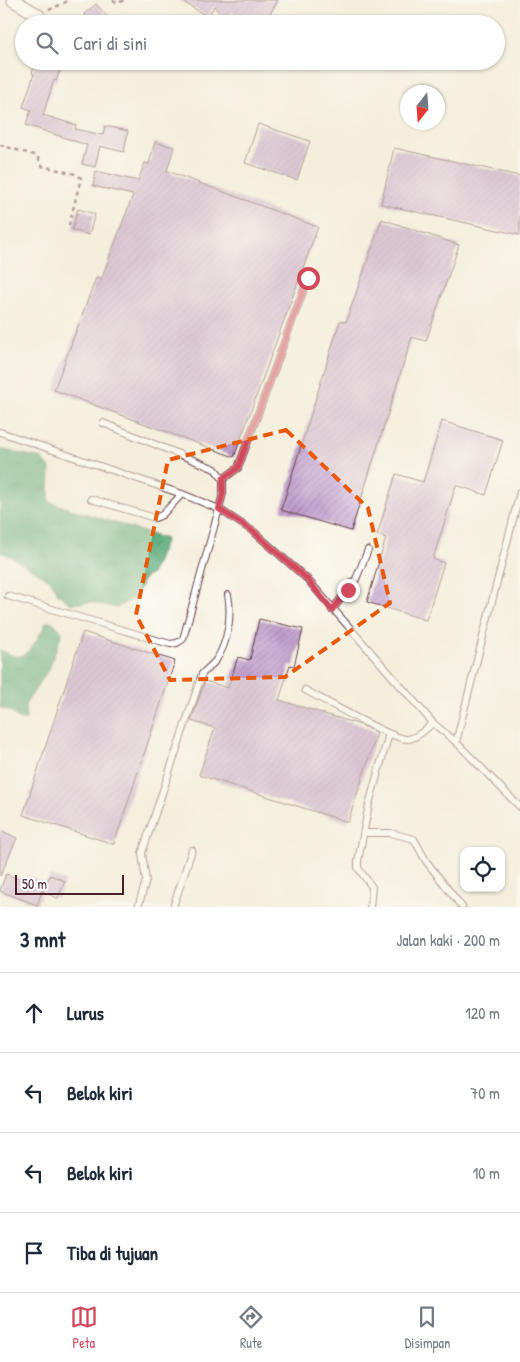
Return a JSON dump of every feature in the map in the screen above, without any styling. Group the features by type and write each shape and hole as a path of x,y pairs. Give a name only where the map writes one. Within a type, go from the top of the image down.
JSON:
{"street":[{"path":"13,0 38,15"}],"lane":[{"path":"223,479 238,468 308,278"},
{"path":"8,596 170,644 177,643 183,639 223,493 223,479 215,469 103,423"},
{"path":"0,432 182,494 219,509 254,532 307,579 332,610 434,723 456,742 520,807"},
{"path":"456,742 520,492"},
{"path":"91,499 155,518 162,516 182,494"},
{"path":"332,610 356,579 368,550"},
{"path":"138,907 146,881 142,854 202,674 217,659 227,637 230,604 228,595"},
{"path":"305,690 389,734 405,739 411,738 434,723"},
{"path":"370,907 372,887 358,868 358,861 370,804 389,734"},
{"path":"364,833 391,833 414,839 426,861 462,907"},
{"path":"173,907 192,850"}],"path":[{"path":"38,15 70,0"},
{"path":"112,0 118,3 124,0"},
{"path":"0,146 37,156 42,166 75,174 81,178 69,225"}],"highlighted area":[{"path":"286,430 368,508 390,603 285,677 170,680 136,615 168,460"}],"green space":[{"path":"0,449 41,458 50,468 49,502 166,539 151,575 145,577 136,596 117,608 90,602 71,604 57,593 50,580 0,552"},
{"path":"46,622 53,622 62,632 50,667 25,705 26,719 19,720 10,711 0,708 0,650 15,656 25,654 34,644"}],"building":[{"path":"180,0 278,0 269,15 237,15 234,12 230,15 222,15 214,6 209,15 205,15"},
{"path":"96,4 106,15 85,15"},
{"path":"33,70 60,70 56,81 54,80 43,115 76,125 75,129 103,135 105,126 128,131 124,152 100,146 95,167 82,164 87,145 26,125 31,110 23,107 34,74 32,73"},
{"path":"258,124 310,141 297,180 245,163"},
{"path":"155,142 174,147 167,171 318,227 234,457 54,390 96,278 101,280 133,195 93,186 96,171 138,181 145,163 149,164"},
{"path":"394,148 520,176 520,235 381,204"},
{"path":"78,209 95,214 89,235 72,230"},
{"path":"382,219 459,245 426,341 412,337 351,531 281,510 340,321 346,322"},
{"path":"442,421 503,440 486,495 456,485 433,559 444,563 426,620 367,602 386,538 377,535 396,474 423,482"},
{"path":"259,619 303,629 294,666 290,665 279,700 361,725 377,733 348,822 199,775 215,728 191,721 205,681 228,688 238,657 250,660"},
{"path":"83,632 175,661 114,844 23,815"},
{"path":"0,830 17,838 0,876"},
{"path":"6,874 24,881 26,876 45,883 37,905 0,891"},
{"path":"50,875 65,881 58,898 43,892"}],"route":[{"path":"308,278 238,468 223,479 223,493 219,509 254,532 307,579 332,610 348,590"}]}
